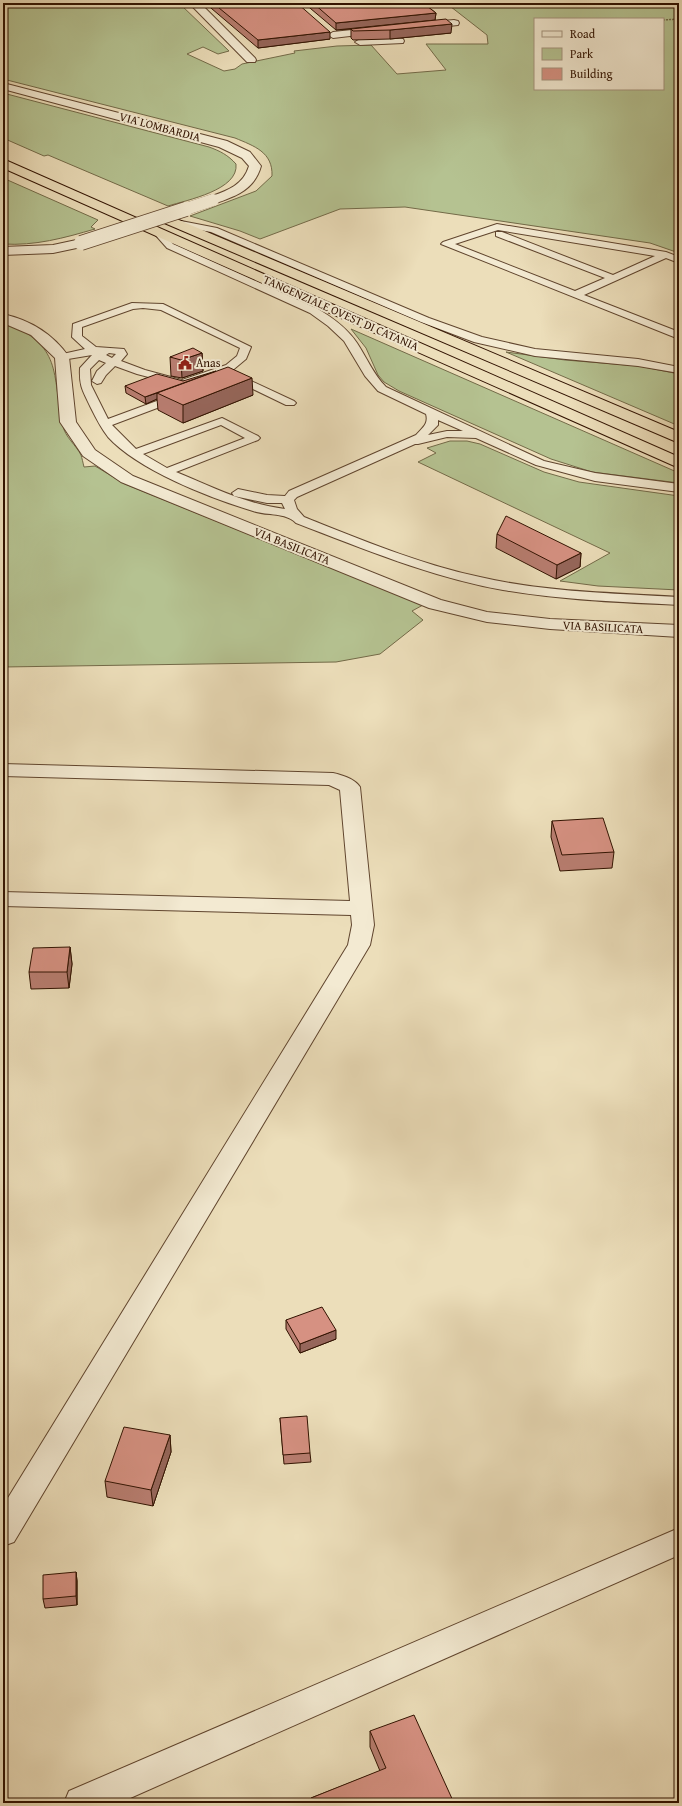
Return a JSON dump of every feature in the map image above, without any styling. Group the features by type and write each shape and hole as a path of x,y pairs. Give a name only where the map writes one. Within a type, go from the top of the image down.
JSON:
{"highway":[{"path":"3,149 30,160"},
{"name":"TANGENZIALE OVEST DI CATANIA","path":"3,163 679,463"},
{"name":"TANGENZIALE OVEST DI CATANIA","path":"146,210 679,438"}],"street":[{"path":"194,3 251,60"},
{"path":"444,14 463,30"},
{"path":"409,27 454,23"},
{"path":"323,26 344,44 399,41"},
{"path":"334,35 394,29"},
{"name":"VIA LOMBARDIA","path":"3,86 223,144 246,155 255,166 253,176 242,188 213,200 81,243 47,249 3,251"},
{"path":"3,318 27,325 48,341 62,357"},
{"name":"VIA BASILICATA","path":"62,357 68,422 89,453 127,479 435,604 495,618 550,624 679,631"},
{"path":"3,770 333,779 350,787 363,925 359,945 3,1533"},
{"path":"3,899 362,908"},
{"path":"81,1803 679,1541"}],"lane":[{"path":"176,223 214,230 436,326 478,340 514,349 558,356 653,363 679,370"},
{"path":"679,260 666,255 497,227 446,244 679,336"},
{"path":"156,230 170,246 314,311 333,323 356,350 371,379 382,389 540,463 565,471 595,477 679,488"},
{"path":"488,230 613,278"},
{"path":"574,295 666,255"},
{"path":"99,352 77,337 77,326 132,306 143,305 162,307 246,347 238,363 183,383 141,372 113,361"},
{"path":"62,357 120,351 122,354 101,373 97,381 95,386 98,406"},
{"path":"99,352 85,368 84,374 88,391 98,406 112,434 134,454 166,472 258,509 293,514"},
{"path":"97,381 111,375 141,372"},
{"path":"106,424 234,376 290,403"},
{"path":"430,411 433,418 432,425 420,437 401,447 293,494 288,500 289,507 293,514 300,520 414,564 479,581 515,588 581,596 679,601"},
{"path":"134,454 222,421 254,438 166,472"},
{"path":"401,447 446,434 483,436"},
{"path":"186,480 245,495 288,500"}],"path":[{"path":"664,20 679,19"}],"green space":[{"path":"3,3 153,3 154,7 181,5 229,51 218,54 203,47 187,54 224,71 235,69 242,64 295,53 294,51 337,46 371,45 397,74 446,70 426,44 488,44 487,35 446,3 665,3 679,7 679,253 650,243 405,207 340,209 260,239 240,231 190,216 256,191 272,176 269,161 266,156 255,147 235,138 3,79"},
{"path":"3,93 209,147 224,154 236,164 235,173 229,181 221,187 199,197 168,206 48,155 44,156 3,138"},
{"path":"3,178 98,220 91,227 95,229 38,243 3,244"},
{"path":"3,321 23,331 46,351 55,375 59,407 64,430 81,455 84,467 95,466 125,484 423,605 412,611 423,620 380,654 336,662 3,667"},
{"path":"351,329 679,473 679,483 592,472 551,459 399,391 384,382 378,375 366,348"},
{"path":"506,352 565,360 639,366 679,374 679,426"},
{"path":"450,441 467,441 480,444 544,472 579,482 679,496 679,590 598,586 560,581 610,553 418,462 436,453 427,448"}],"building":[{"path":"213,3 297,3 330,32 258,40"},
{"path":"313,3 423,3 436,13 336,23"},
{"path":"446,19 452,24 390,30 353,31 351,29"},
{"path":"193,348 202,353 181,360 170,357"},
{"path":"228,367 252,378 183,405 157,393"},
{"path":"216,371 145,397 125,386 157,374 183,381"},
{"path":"506,516 581,553 557,565 497,534"},
{"path":"603,818 614,852 562,855 552,821"},
{"path":"70,947 67,972 29,972 33,948"},
{"path":"322,1307 336,1330 300,1344 286,1320"},
{"path":"307,1416 310,1453 283,1455 280,1418"},
{"path":"124,1427 170,1435 151,1490 105,1481"},
{"path":"76,1572 76,1596 43,1599 43,1575"},
{"path":"414,1715 454,1803 313,1803 311,1798 386,1768 370,1731"}],"place":[{"name":"Anas","path":"185,363"}]}
